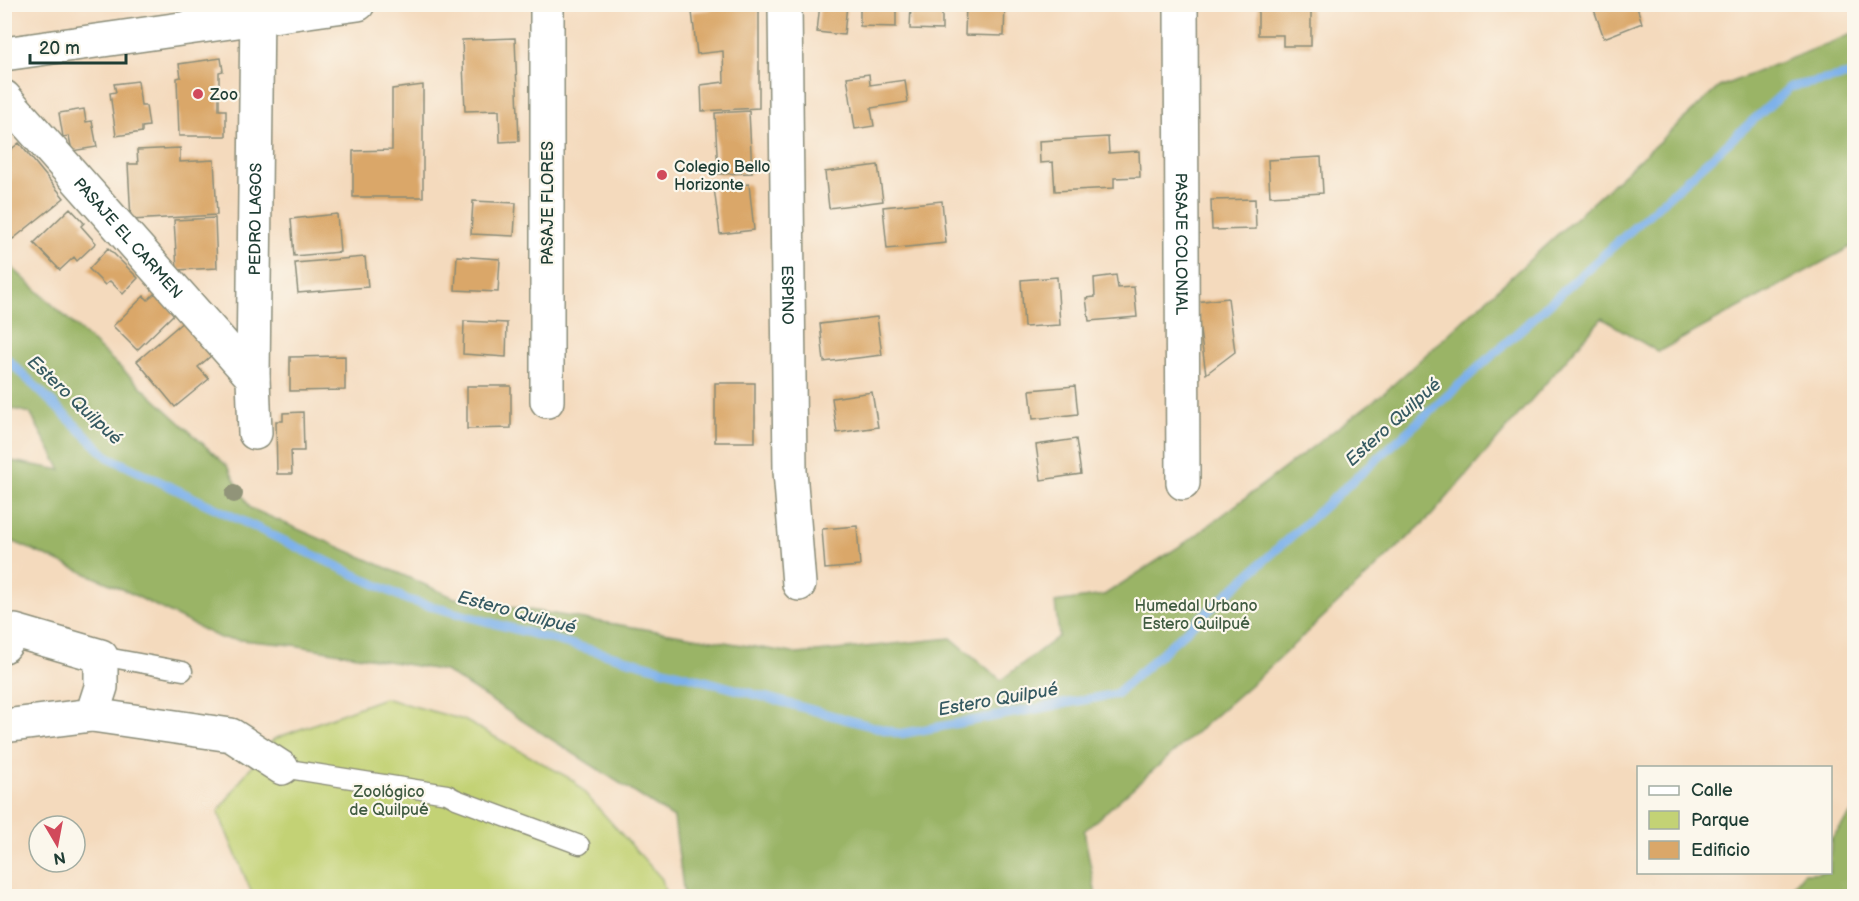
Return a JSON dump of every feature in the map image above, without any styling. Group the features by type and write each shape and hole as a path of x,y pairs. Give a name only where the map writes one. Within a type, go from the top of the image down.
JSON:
{"street":[{"path":"4,54 257,12 358,4"},
{"name":"PASAJE FLORES","path":"547,4 547,401"},
{"name":"ESPINO","path":"785,4 790,471 800,584"},
{"name":"PASAJE COLONIAL","path":"1181,4 1183,483"},
{"name":"PEDRO LAGOS","path":"255,433 253,378 257,12"},
{"name":"PASAJE EL CARMEN","path":"4,97 253,378"},
{"path":"4,646 15,631 101,656 101,687 92,715"},
{"path":"4,726 92,715 231,735 282,768"}],"lane":[{"path":"101,656 183,671"},
{"path":"282,768 447,794 517,823 580,845"}],"green space":[{"name":"Humedal Urbano Estero Quilpué","path":"1854,33 1854,245 1658,352 1602,318 1432,515 1256,680 1084,831 1096,896 684,896 674,818 445,671 293,645 220,638 124,590 5,538 5,460 61,470 30,413 5,407 5,261 227,466 250,508 455,598 798,654 951,638 1001,680 1059,636 1055,602 1104,595 1191,539 1385,392 1719,87"},
{"name":"Zoológico de Quilpué","path":"384,698 464,720 573,780 662,879 666,896 253,896 218,812 274,739"},
{"path":"1854,810 1854,896 1786,896 1803,874 1832,874 1832,838"}],"building":[{"path":"719,4 759,4 759,108 702,111 701,85 724,82 723,51 697,54 692,12 719,8"},
{"path":"820,4 847,4 844,35 817,32"},
{"path":"860,4 896,4 896,27 860,26"},
{"path":"966,4 1005,4 1004,36 965,35"},
{"path":"1258,4 1311,4 1311,46 1283,46 1283,35 1258,35"},
{"path":"1592,4 1636,4 1642,23 1604,38"},
{"path":"911,5 952,5 952,9 942,9 942,30 910,29"},
{"path":"515,38 519,141 500,142 499,110 465,111 462,40"},
{"name":"Zoo","path":"221,58 223,71 219,72 219,110 226,110 226,136 179,136 177,78 181,77 179,64"},
{"path":"869,74 870,85 905,80 908,102 871,108 874,126 855,129 847,77"},
{"path":"138,81 141,106 146,106 149,126 142,127 142,132 116,136 110,93 116,92 114,84"},
{"path":"423,85 423,197 353,197 353,151 392,150 392,89"},
{"path":"84,109 86,122 92,121 97,147 72,151 69,136 63,137 59,113"},
{"path":"749,111 752,173 718,174 715,113"},
{"path":"1108,137 1109,153 1139,151 1140,177 1114,178 1114,188 1055,191 1053,162 1040,163 1039,141"},
{"path":"19,143 64,198 13,239 4,228 4,183 11,178 4,170 4,155"},
{"path":"180,148 180,162 214,160 217,215 131,220 128,164 138,164 137,150"},
{"path":"1321,157 1323,193 1270,196 1268,160"},
{"path":"878,165 883,201 829,208 825,172"},
{"path":"749,184 754,230 720,234 714,188"},
{"path":"1255,199 1256,229 1212,230 1211,200"},
{"path":"473,201 516,203 514,236 471,234"},
{"path":"942,201 946,243 887,249 883,207"},
{"path":"70,208 84,223 81,226 96,243 77,261 74,257 60,270 34,243"},
{"path":"337,214 340,252 294,256 291,219"},
{"path":"215,218 217,268 177,270 174,220"},
{"path":"108,248 138,278 123,294 110,281 105,285 89,269"},
{"path":"457,256 500,259 498,292 455,290"},
{"path":"365,257 368,287 298,293 295,263"},
{"path":"1116,275 1118,288 1134,287 1137,317 1089,321 1086,298 1095,297 1094,278"},
{"path":"1057,277 1060,325 1024,327 1021,280"},
{"path":"155,293 175,313 137,350 113,326 144,296 148,300"},
{"path":"1228,298 1235,352 1206,374 1196,302"},
{"path":"877,317 882,355 824,362 820,324"},
{"path":"184,321 212,355 198,367 209,379 175,407 137,361"},
{"path":"464,321 507,323 506,357 463,354"},
{"path":"345,356 345,390 290,391 290,357"},
{"path":"715,383 755,383 755,442 715,442"},
{"path":"467,386 511,386 511,428 467,429"},
{"path":"1075,386 1078,414 1033,419 1030,390"},
{"path":"872,392 878,427 837,433 832,398"},
{"path":"303,412 304,451 291,451 292,474 277,474 276,421 283,421 283,413"},
{"path":"1076,439 1081,474 1041,480 1036,445"},
{"path":"857,526 860,566 825,569 822,529"}],"waterway":[{"name":"Estero Quilpué","path":"4,356 108,457 408,600 900,734 1116,694 1790,87 1854,74"}],"place":[{"name":"Zoo","path":"198,94"},
{"name":"Colegio Bello Horizonte","path":"662,175"}]}
